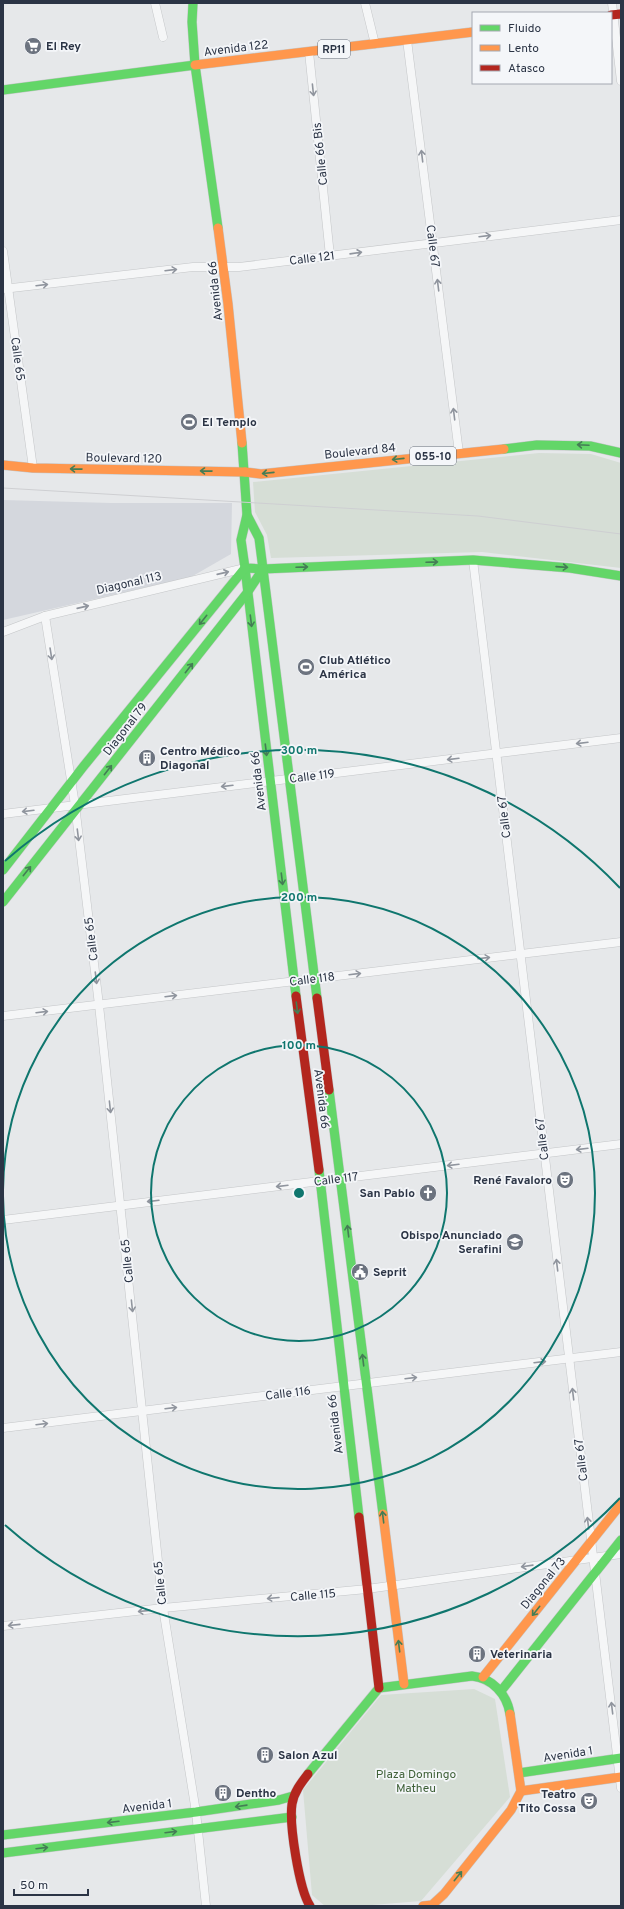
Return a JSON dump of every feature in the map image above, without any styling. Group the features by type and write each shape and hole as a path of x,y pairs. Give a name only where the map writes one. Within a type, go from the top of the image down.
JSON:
{"main road":[{"name":"Avenida 66","path":"194,3 192,22 195,65 224,267 245,472 247,515 241,540 294,981 320,1181 379,1688"},
{"name":"Avenida 122","path":"3,90 195,65 472,32"},
{"name":"Boulevard 84","path":"245,472 261,474 537,445 590,446 621,453"},
{"name":"Boulevard 120","path":"3,465 33,468 245,472"},
{"name":"Avenida 66","path":"247,515 259,538 404,1684"},
{"path":"263,569 473,560 570,568 621,576"},
{"name":"Diagonal 113","path":"245,568 263,569"},
{"name":"Diagonal 79","path":"3,870 245,568"},
{"name":"Diagonal 79","path":"3,902 247,593 263,569"},
{"name":"Diagonal 73","path":"483,1677 621,1504"},
{"path":"501,1691 621,1540"},
{"path":"307,1905 302,1890 291,1805 301,1783 379,1688 472,1676 483,1677 501,1691 509,1705 521,1791 511,1810 444,1894 429,1906"},
{"name":"Avenida 1","path":"519,1774 620,1758"},
{"path":"521,1791 620,1777"},
{"name":"Avenida 1","path":"3,1835 196,1812 279,1800 294,1796"},
{"path":"3,1853 292,1817"}],"street":[{"path":"155,3 163,37"},
{"path":"365,3 375,44"},
{"path":"612,3 615,15 621,81"},
{"name":"Calle 67","path":"407,40 459,453"},
{"name":"Calle 66 Bis","path":"309,52 330,256"},
{"name":"Calle 121","path":"6,289 193,267 239,267 621,220"},
{"name":"Calle 65","path":"3,250 6,289 33,468"},
{"name":"Calle 67","path":"473,560 590,1542 620,1758 621,1788"},
{"name":"Diagonal 113","path":"3,632 45,616 245,568"},
{"name":"Calle 65","path":"45,616 77,807 121,1205 163,1608 196,1812 206,1906"},
{"name":"Calle 119","path":"3,814 52,808 77,807 270,781 621,738"},
{"name":"Calle 118","path":"3,1016 621,942"},
{"name":"Calle 117","path":"3,1220 621,1144"},
{"name":"Calle 116","path":"3,1428 621,1352"},
{"name":"Calle 115","path":"3,1626 163,1608 367,1590 391,1585 621,1554"}],"shaded area":[{"path":"3,500 111,503 232,503 231,554 191,577 3,620"}],"green space":[{"path":"539,453 591,454 621,463 621,568 482,552 271,558 267,535 255,512 253,482"},
{"name":"Plaza Domingo Matheu","path":"474,1689 495,1699 510,1797 421,1901 360,1906 325,1906 312,1895 303,1790 381,1695"}],"tram line":[{"path":"3,488 478,516 621,534"}],"traffic: fast":[{"path":"193,3 192,22 195,65"},
{"path":"3,90 195,65 218,228"},
{"path":"242,443 247,515 241,540 245,568 263,569 473,560 570,568 621,576"},
{"path":"504,449 537,445 590,446 621,453"},
{"path":"247,515 259,538 263,569"},
{"path":"245,568 296,996"},
{"path":"3,870 83,767 245,568"},
{"path":"263,569 317,998"},
{"path":"3,902 247,593 263,569"},
{"path":"329,1090 383,1514"},
{"path":"319,1170 359,1517"},
{"path":"501,1691 621,1540"},
{"path":"308,1774 379,1688 472,1676 479,1677 497,1688 506,1700 510,1714"},
{"path":"519,1773 621,1758"},
{"path":"3,1835 196,1812 279,1800 293,1796"},
{"path":"3,1853 292,1817"}],"traffic: slow":[{"path":"195,65 472,32"},
{"path":"218,228 228,304 242,443"},
{"path":"245,472 261,474 504,449"},
{"path":"3,465 33,468 245,472"},
{"path":"483,1677 621,1504"},
{"path":"383,1514 404,1684"},
{"path":"423,1906 432,1905 444,1894 511,1810 521,1791 510,1714"},
{"path":"521,1791 621,1777"}],"traffic: jam":[{"path":"612,15 621,14"},
{"path":"296,996 319,1170"},
{"path":"317,998 329,1090"},
{"path":"359,1517 379,1688"},
{"path":"308,1774 300,1784 294,1796 291,1813 293,1841 299,1872 302,1886 310,1906"}],"place":[{"name":"El Rey","path":"33,46"},
{"name":"El Templo","path":"189,422"},
{"name":"Club Atlético América","path":"306,667"},
{"name":"Centro Médico Diagonal","path":"147,758"},
{"name":"René Favaloro","path":"565,1180"},
{"name":"San Pablo","path":"428,1193"},
{"name":"Obispo Anunciado Serafini","path":"515,1242"},
{"name":"Seprit","path":"360,1272"},
{"name":"Veterinaria","path":"477,1654"},
{"name":"Salon Azul","path":"265,1755"},
{"name":"Dentho","path":"223,1793"},
{"name":"Teatro Tito Cossa","path":"589,1801"}]}
